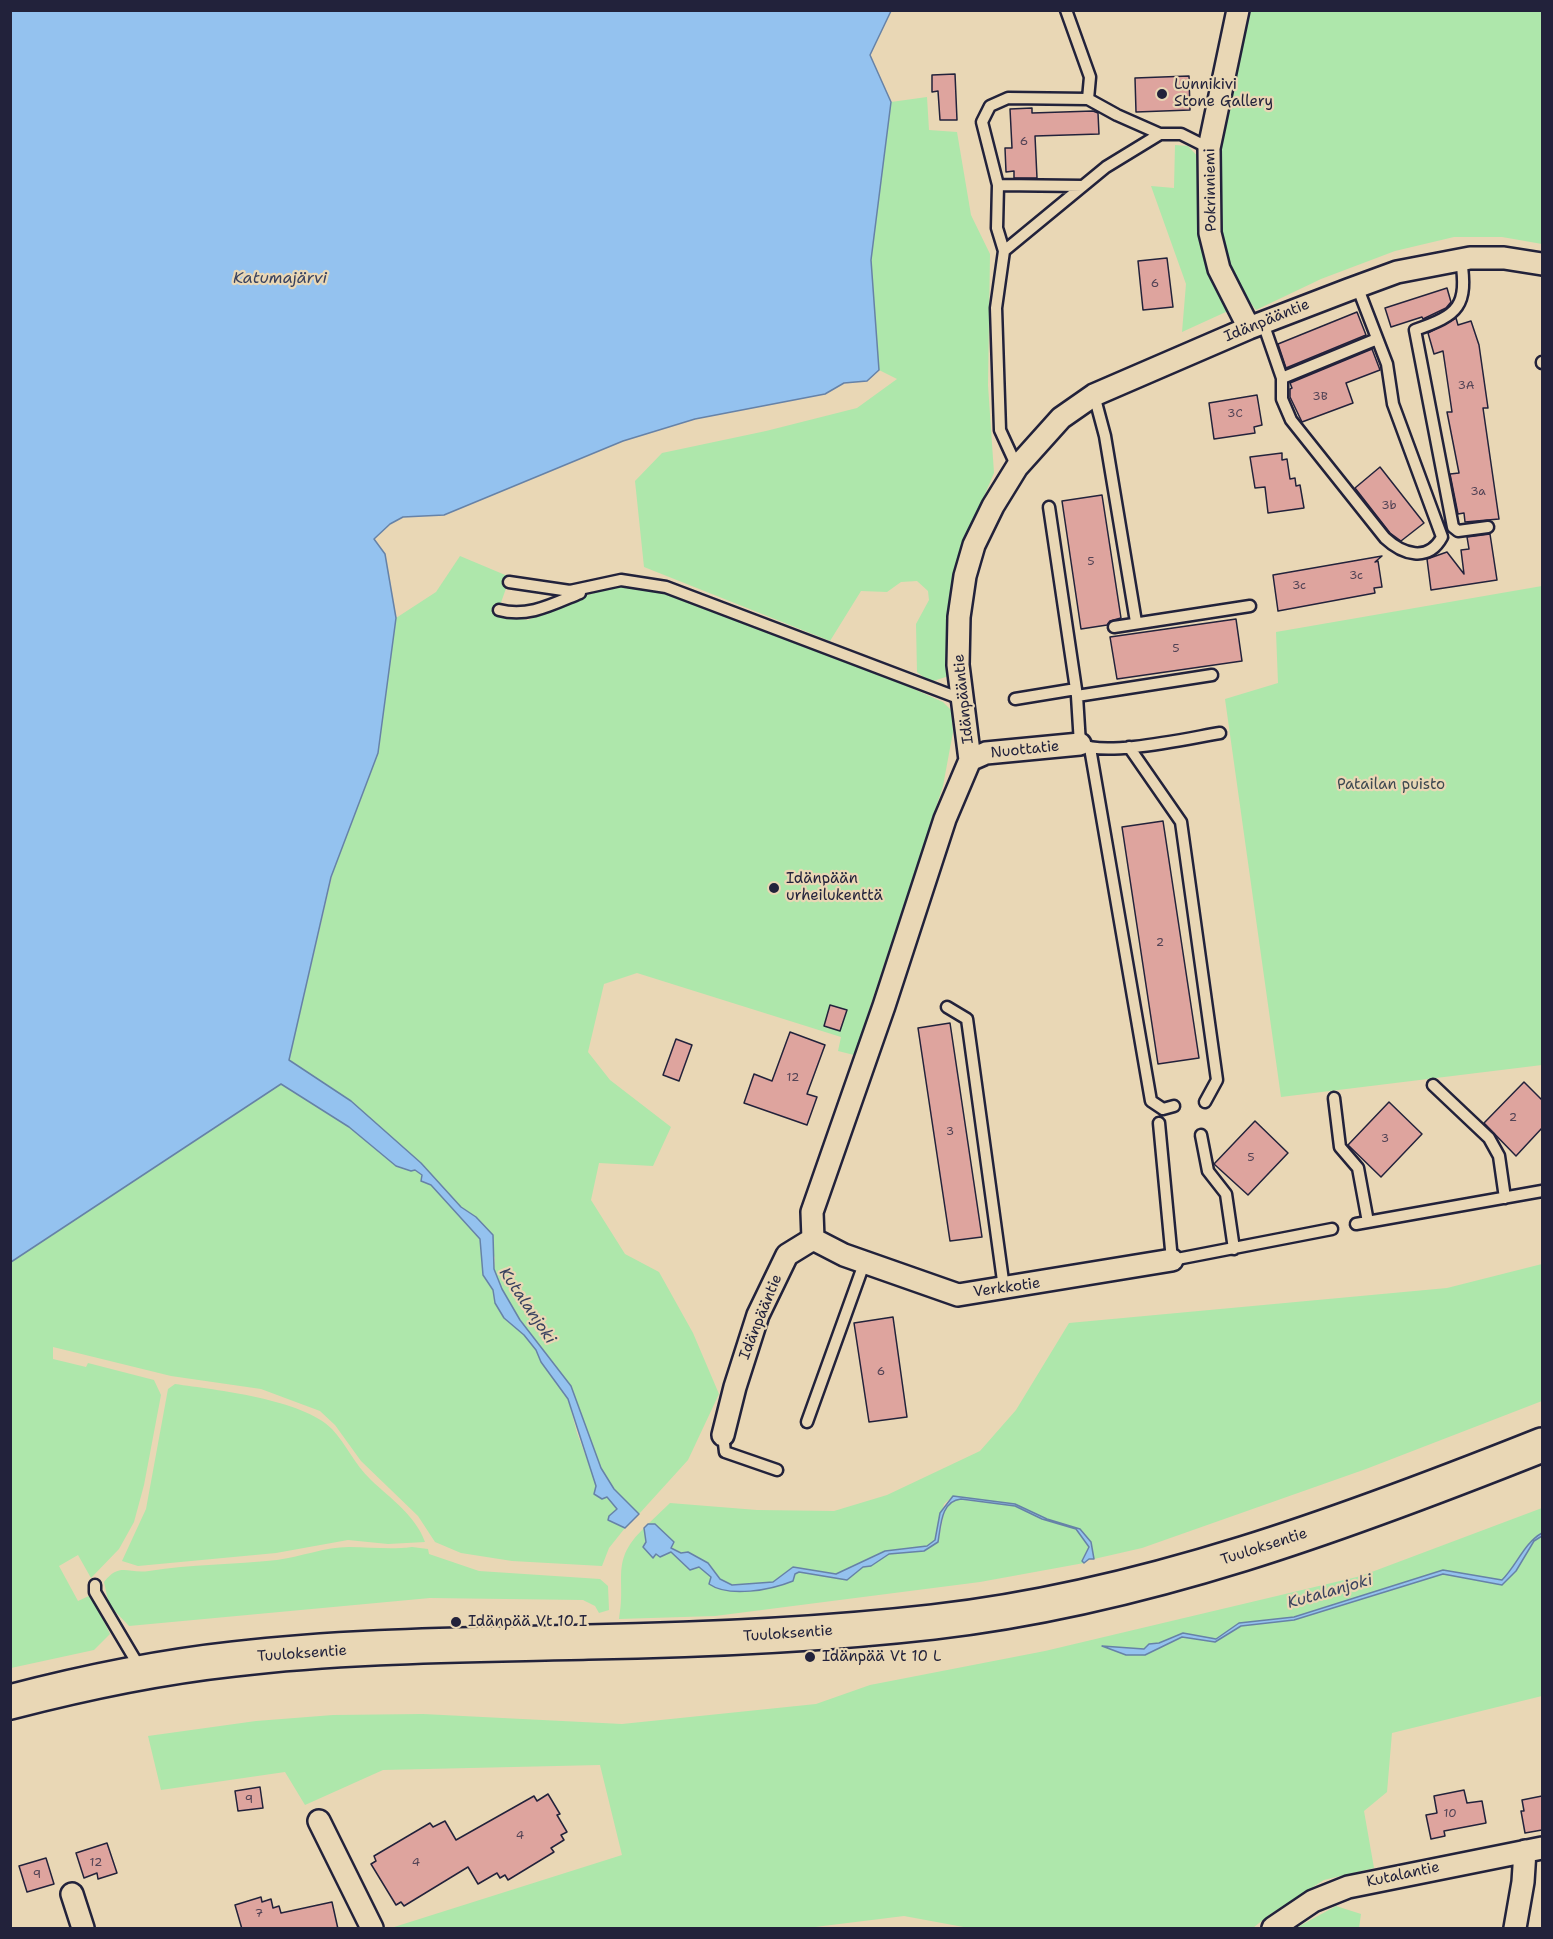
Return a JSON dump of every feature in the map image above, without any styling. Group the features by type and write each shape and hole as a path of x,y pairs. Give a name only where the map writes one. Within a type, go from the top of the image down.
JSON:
{"highway":[{"name":"Tuuloksentie","path":"10,1702 143,1674 234,1659 362,1649 731,1638 935,1622 1131,1585 1248,1553 1421,1493 1542,1445"}],"street":[{"name":"Pokrinniemi","path":"1238,10 1209,147 1210,233 1219,269 1256,325"},
{"name":"Idänpääntie","path":"723,1435 735,1387 758,1315 786,1255 813,1239 812,1212 884,1006 945,819 970,760 961,699 959,629 965,576 974,545 993,506 1017,467 1060,418 1094,395 1256,325 1397,272 1461,259 1504,258 1542,264"},
{"name":"Nuottatie","path":"970,760 986,753 1085,746"},
{"name":"Verkkotie","path":"813,1239 958,1295 1172,1260"},
{"path":"319,1821 372,1929"},
{"path":"1515,1929 1523,1882 1534,1850"},
{"name":"Kutalantie","path":"1273,1929 1313,1901 1348,1887 1534,1850"},
{"path":"72,1894 83,1929"}],"lane":[{"path":"1066,10 1090,77 1088,99"},
{"path":"1017,467 1000,430 996,308 1004,252 997,228 998,185 982,122 990,105 1008,98 1088,99 1117,116 1160,134 1181,134 1209,147"},
{"path":"1004,252 1106,167 1160,134"},
{"path":"998,185 1083,186"},
{"path":"1461,259 1464,294 1459,308 1443,321 1415,330 1453,527 1458,531 1488,527"},
{"path":"1256,325 1282,378 1282,399 1291,420 1385,538 1398,550 1411,555 1429,551 1442,537 1393,404 1387,363 1357,286"},
{"path":"1282,378 1377,339"},
{"path":"1094,395 1105,436 1136,622"},
{"path":"1049,507 1085,746 1151,1101 1163,1108 1174,1106"},
{"path":"508,582 570,591 621,580 666,587 961,699"},
{"path":"499,610 536,611 594,587"},
{"path":"1114,627 1250,606"},
{"path":"1015,699 1212,675"},
{"path":"1085,746 1129,747 1220,733"},
{"path":"1129,747 1181,822 1217,1080 1205,1102"},
{"path":"947,1007 967,1018 1004,1288"},
{"path":"1433,1085 1488,1138 1499,1156 1504,1198"},
{"path":"1334,1098 1340,1147 1358,1168 1368,1222"},
{"path":"1158,1123 1172,1260 1332,1229"},
{"path":"1201,1135 1208,1171 1226,1194 1234,1249"},
{"path":"1356,1224 1542,1191"},
{"path":"807,1422 865,1261"},
{"path":"723,1435 725,1452 777,1470"},
{"path":"95,1585 95,1592 143,1674"}],"green space":[{"path":"1246,11 1542,11 1542,244 1502,237 1454,237 1395,251 1321,279 1256,310 1232,278 1222,230 1218,144"},
{"path":"927,97 929,130 957,132 971,215 990,254 988,385 994,473 957,560 946,627 949,676 930,682 917,672 916,624 929,600 928,591 917,581 901,582 887,592 861,591 830,641 644,567 635,481 662,453 766,431 857,408 897,379 879,370 871,260 891,102"},
{"path":"1175,145 1188,146 1202,161 1211,273 1228,311 1182,332 1186,284 1151,186 1174,188"},
{"path":"460,556 510,577 497,614 528,620 572,600 622,584 654,588 871,670 943,702 951,710 953,732 943,786 854,1055 838,1051 841,1037 637,973 604,984 588,1052 610,1080 671,1127 653,1166 599,1163 591,1200 625,1254 659,1272 693,1333 719,1394 688,1460 639,1514 614,1489 601,1468 571,1386 520,1320 502,1289 494,1269 495,1258 476,1217 461,1207 421,1163 351,1102 349,1127 396,1166 415,1170 422,1175 480,1239 483,1275 493,1290 495,1303 504,1318 524,1335 536,1350 541,1362 568,1399 577,1433 602,1499 607,1497 617,1509 609,1516 625,1528 609,1548 602,1566 512,1561 461,1553 435,1542 418,1516 361,1461 335,1425 320,1411 261,1389 171,1376 53,1347 53,1359 86,1367 88,1363 154,1380 161,1395 144,1485 134,1522 119,1549 91,1578 78,1555 59,1566 78,1601 91,1595 110,1634 94,1650 11,1668 11,1262 289,1060 333,872 378,753 396,618 436,592"},
{"name":"Patailan puisto","path":"1542,586 1542,1065 1281,1097 1225,699 1278,683 1276,632"},
{"path":"1542,1264 1542,1401 1366,1469 1142,1548 1094,1559 1091,1542 1080,1529 1047,1519 1015,1504 953,1496 944,1504 935,1540 927,1546 885,1551 836,1574 793,1568 773,1582 731,1585 720,1579 707,1563 671,1548 655,1525 648,1524 670,1503 757,1510 834,1511 887,1495 980,1451 1016,1410 1069,1323 1447,1288"},
{"path":"175,1384 235,1393 280,1403 319,1419 332,1429 365,1474 409,1516 425,1542 388,1544 348,1540 276,1553 138,1566 122,1561 146,1509 168,1389"},
{"path":"956,1499 1015,1506 1042,1519 1076,1529 1089,1547 1082,1560 1084,1563 980,1582 715,1616 619,1619 623,1561 633,1540 644,1528 646,1542 653,1557 657,1554 671,1552 690,1570 699,1567 711,1577 709,1584 768,1588 793,1581 795,1574 799,1572 847,1579 863,1567 871,1566 889,1554 924,1551 938,1542 945,1509"},
{"path":"1542,1508 1542,1696 1392,1733 1387,1792 1364,1811 1374,1868 1324,1880 1269,1915 1253,1928 969,1928 904,1916 807,1928 391,1928 622,1855 600,1765 383,1770 305,1805 285,1772 161,1790 148,1736 256,1721 333,1715 423,1714 622,1724 816,1704 870,1685 1045,1651 1361,1576"},
{"path":"340,1547 428,1549 429,1554 479,1571 600,1579 608,1586 609,1610 599,1613 595,1606 583,1600 430,1598 129,1626 109,1605 104,1582 115,1572 124,1570 141,1572 277,1560"},
{"path":"1336,1906 1361,1914 1359,1928 1296,1928"}],"water":[{"name":"Katumajärvi","path":"11,10 891,11 870,55 891,102 871,260 879,370 867,381 844,383 825,394 695,419 623,441 444,515 403,517 390,524 374,539 385,554 396,618 378,753 331,877 289,1060 351,1101 421,1163 461,1207 476,1217 493,1235 494,1269 502,1289 520,1320 571,1386 601,1468 614,1489 639,1514 625,1528 608,1520 617,1509 607,1497 602,1499 594,1494 596,1486 568,1399 541,1362 536,1350 524,1335 504,1318 495,1303 493,1290 483,1275 480,1239 431,1185 421,1181 422,1175 415,1170 411,1171 396,1166 349,1127 281,1084 11,1262"},
{"path":"953,1496 1015,1504 1047,1519 1080,1529 1091,1542 1094,1559 1089,1559 1084,1563 1082,1561 1089,1547 1076,1529 1042,1519 1015,1506 961,1499 949,1504 946,1509 941,1521 938,1542 924,1551 889,1554 871,1566 863,1567 847,1580 799,1572 795,1574 793,1581 773,1587 739,1592 727,1591 709,1584 711,1577 699,1567 690,1570 671,1552 660,1557 656,1554 653,1558 643,1547 646,1542 644,1528 648,1524 655,1524 674,1542 671,1548 681,1553 688,1552 708,1563 720,1579 732,1585 773,1582 793,1567 836,1574 885,1551 927,1546 935,1540 940,1513"},
{"path":"1542,1533 1542,1536 1534,1541 1516,1571 1502,1585 1443,1574 1294,1620 1241,1626 1215,1642 1182,1637 1145,1655 1126,1655 1102,1646 1144,1649 1149,1644 1159,1643 1183,1633 1216,1639 1239,1623 1294,1617 1443,1570 1502,1580 1530,1542"}],"building":[{"path":"955,74 957,120 940,120 938,91 932,92 932,75"},
{"name":"Lunnikivi Stone Gallery","path":"1189,76 1190,110 1136,112 1135,78"},
{"path":"1032,108 1032,113 1093,111 1098,113 1099,134 1035,136 1037,178 1014,178 1014,171 1006,172 1005,148 1012,148 1010,109"},
{"path":"1167,258 1173,307 1143,310 1138,261"},
{"path":"1447,288 1451,302 1446,308 1423,319 1422,317 1391,327 1385,308"},
{"path":"1357,312 1366,335 1286,368 1278,344"},
{"path":"1456,318 1458,325 1471,321 1479,345 1488,408 1483,408 1499,519 1465,522 1464,513 1458,514 1450,474 1459,473 1447,412 1452,412 1443,351 1434,354 1428,333"},
{"path":"1372,349 1380,370 1346,383 1353,403 1302,422 1290,397 1292,388 1290,383"},
{"path":"1257,395 1262,425 1254,427 1255,433 1214,439 1209,403"},
{"path":"1282,453 1282,460 1287,459 1290,479 1295,478 1296,486 1300,485 1304,508 1268,513 1265,487 1255,488 1250,457"},
{"path":"1380,467 1424,523 1401,541 1390,533 1355,488"},
{"path":"1102,495 1121,618 1110,621 1107,625 1081,629 1062,501"},
{"path":"1490,534 1497,580 1431,590 1427,559 1447,552 1464,574 1461,550 1469,549 1467,537"},
{"path":"1382,556 1375,562 1378,561 1382,587 1374,588 1375,593 1278,611 1273,575"},
{"path":"1236,619 1242,661 1117,679 1110,637"},
{"path":"1163,821 1199,1058 1158,1064 1122,827"},
{"path":"830,1005 847,1010 840,1031 824,1026"},
{"path":"950,1023 982,1237 950,1241 918,1028"},
{"path":"790,1032 825,1045 807,1094 817,1097 807,1125 744,1103 754,1074 772,1081"},
{"path":"676,1039 692,1045 679,1081 663,1075"},
{"path":"1524,1082 1542,1100 1542,1128 1516,1156 1484,1123"},
{"path":"1389,1102 1422,1134 1381,1177 1348,1145"},
{"path":"1255,1121 1288,1153 1248,1195 1214,1164"},
{"path":"893,1317 907,1417 869,1422 854,1323"},
{"path":"260,1787 263,1808 238,1811 235,1791"},
{"path":"1464,1790 1467,1803 1482,1801 1486,1823 1444,1831 1445,1836 1431,1839 1426,1815 1437,1813 1434,1796"},
{"path":"548,1794 567,1832 561,1835 564,1840 551,1848 554,1852 508,1880 505,1875 500,1878 497,1873 478,1884 468,1867 404,1906 401,1902 396,1905 371,1864 376,1861 374,1856 430,1823 433,1827 445,1821 456,1840 534,1796 537,1801"},
{"path":"1542,1796 1542,1830 1525,1833 1521,1811 1524,1811 1522,1800"},
{"path":"107,1843 117,1873 98,1879 97,1873 84,1878 76,1853"},
{"path":"46,1858 54,1884 27,1892 19,1866"},
{"path":"261,1897 262,1902 271,1899 273,1908 279,1906 281,1913 332,1902 338,1929 242,1929 235,1905"}],"place":[{"name":"Lunnikivi Stone Gallery","path":"1162,94"},
{"name":"Idänpään urheilukenttä","path":"774,888"},
{"name":"Idänpää Vt 10 I","path":"456,1622"},
{"name":"Idänpää Vt 10 L","path":"810,1657"}],"water label":[{"name":"Kutalanjoki","path":"527,1306"},
{"name":"Kutalanjoki","path":"1330,1592"}]}
